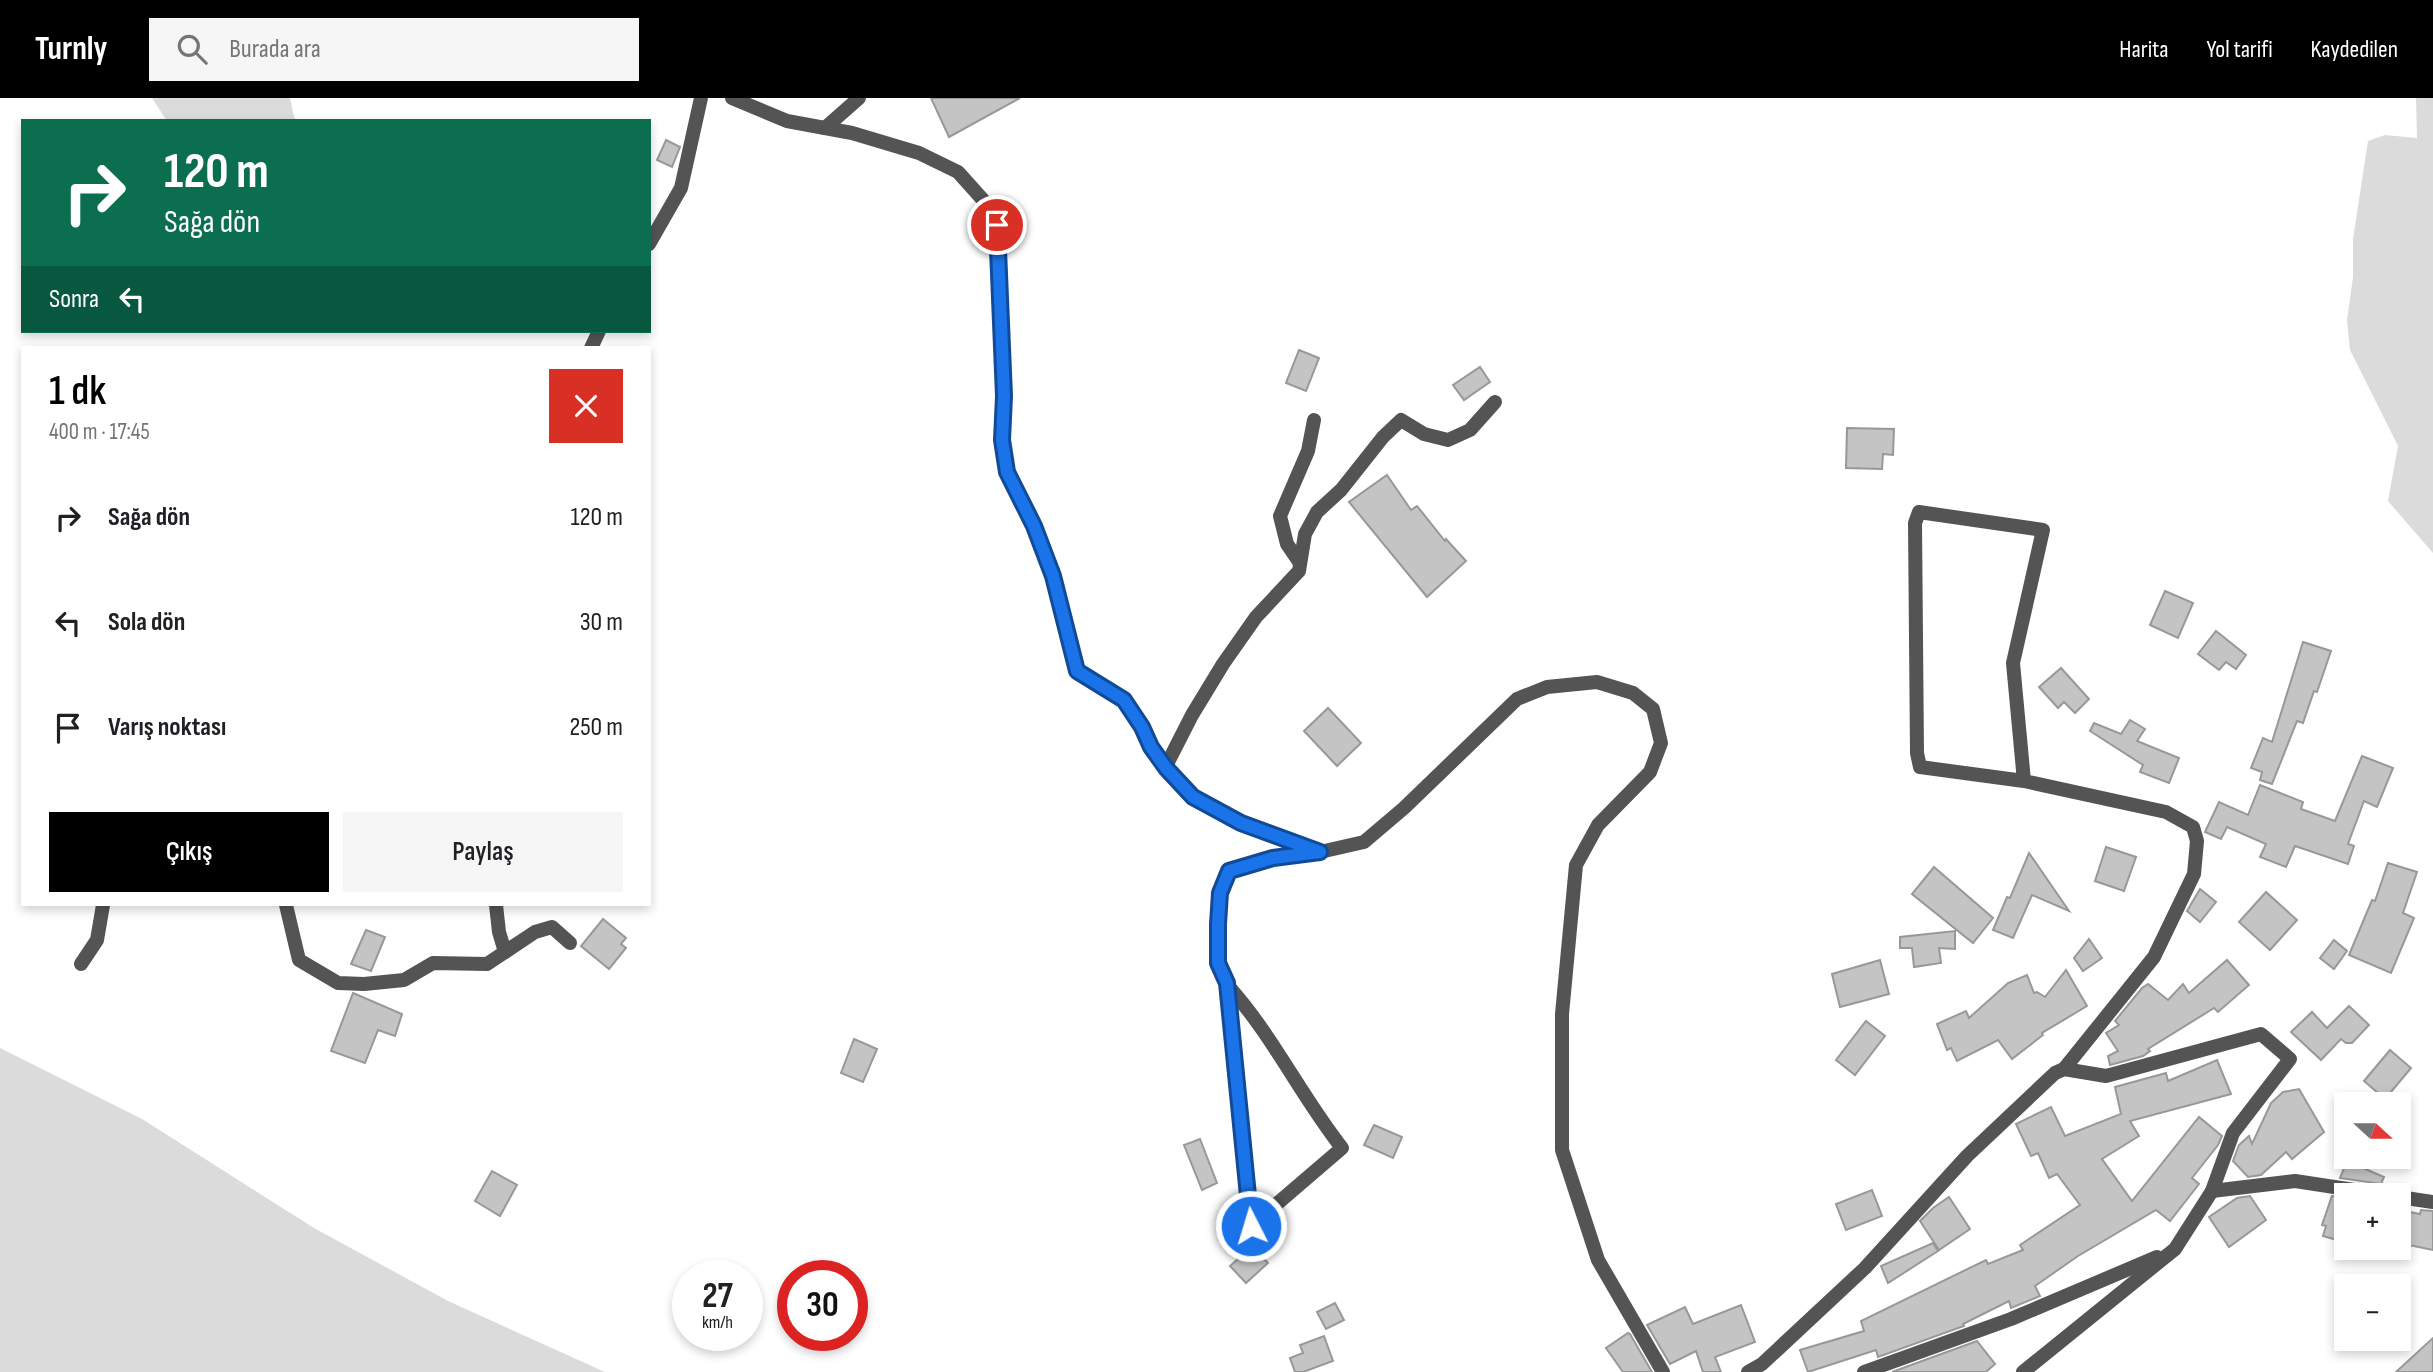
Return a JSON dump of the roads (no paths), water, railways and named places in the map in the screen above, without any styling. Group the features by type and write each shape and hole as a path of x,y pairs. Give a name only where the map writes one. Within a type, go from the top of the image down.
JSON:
{"street":[{"path":"651,240 681,188 701,101 716,98"},
{"path":"732,98 787,121 852,133 919,153 958,172 984,201 997,225 1004,396 1002,440 1007,472 1034,526 1053,576 1077,671 1124,700 1142,727 1151,747 1193,797 1229,817 1320,852"},
{"path":"825,128 859,98"},
{"path":"1166,768 1192,715 1223,664 1256,617 1299,571 1305,534 1317,512 1341,490 1383,437 1401,420 1424,434 1448,440 1470,430 1494,402"},
{"path":"1300,563 1287,544 1280,516 1308,451 1314,420"},
{"path":"1748,1372 1762,1364 1865,1268 1967,1156 2054,1073 2064,1069 2154,957 2194,874 2197,841 2193,827 2166,812 2024,781 1920,767 1917,753 1915,536 1915,523 1919,512 2043,530 2012,663 2024,781"},
{"path":"1227,983 1251,1226 1342,1147 1317,1117 1252,1012 1227,983 1218,963 1220,893 1229,871 1273,858 1320,852 1364,842 1404,808 1517,699 1547,687 1597,682 1633,693 1653,709 1661,743 1650,772 1598,825 1576,865 1562,1014 1562,1150 1598,1260 1662,1372"},
{"path":"81,964 97,940 103,906"},
{"path":"286,906 299,960 338,983 364,984 404,980 433,963 487,964 535,932 552,926 570,943"},
{"path":"496,906 505,952"},
{"path":"2022,1372 2175,1249 2212,1191 2233,1133 2290,1059 2261,1034 2106,1076 2064,1069"},
{"path":"2212,1191 2295,1181 2334,1187"},
{"path":"2411,1199 2433,1202"},
{"path":"1864,1372 2011,1319 2175,1249"}]}
